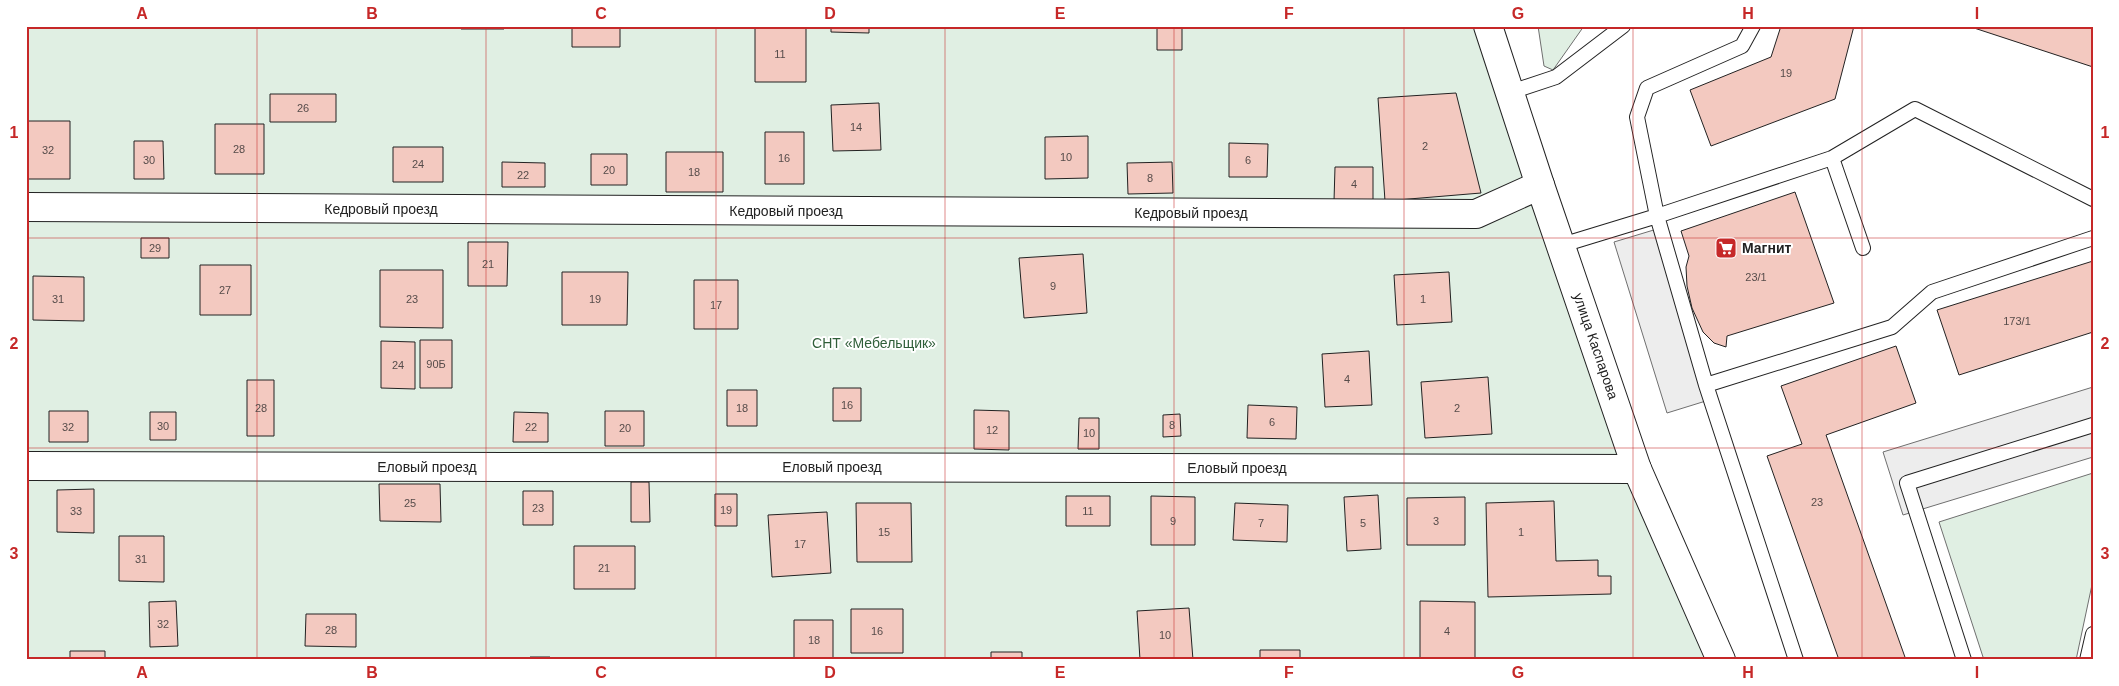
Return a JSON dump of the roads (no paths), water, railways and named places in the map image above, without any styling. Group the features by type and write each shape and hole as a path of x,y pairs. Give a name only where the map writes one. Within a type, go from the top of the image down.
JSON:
{"street":[{"name":"улица Каспарова","path":"1488,26 1637,469 1721,660"},
{"name":"Кедровый проезд","path":"26,207 1476,214 1540,185"},
{"name":"Еловый проезд","path":"26,466 1637,469"}],"lane":[{"path":"1510,92 1556,77 1623,26"},
{"path":"1753,26 1742,46 1647,88 1637,117 1658,216 1706,385 1796,660"},
{"path":"1562,245 1658,216 1832,158 1915,109 2093,199"},
{"path":"1832,158 1863,248"},
{"path":"1706,385 1892,327 1932,292 2093,238"},
{"path":"1964,660 1907,483 2093,425"},
{"path":"2087,660 2093,634"}],"place":[{"name":"Магнит","path":"1726,248"}],"park label":[{"name":"СНТ «Мебельщик»","path":"874,343"}]}
